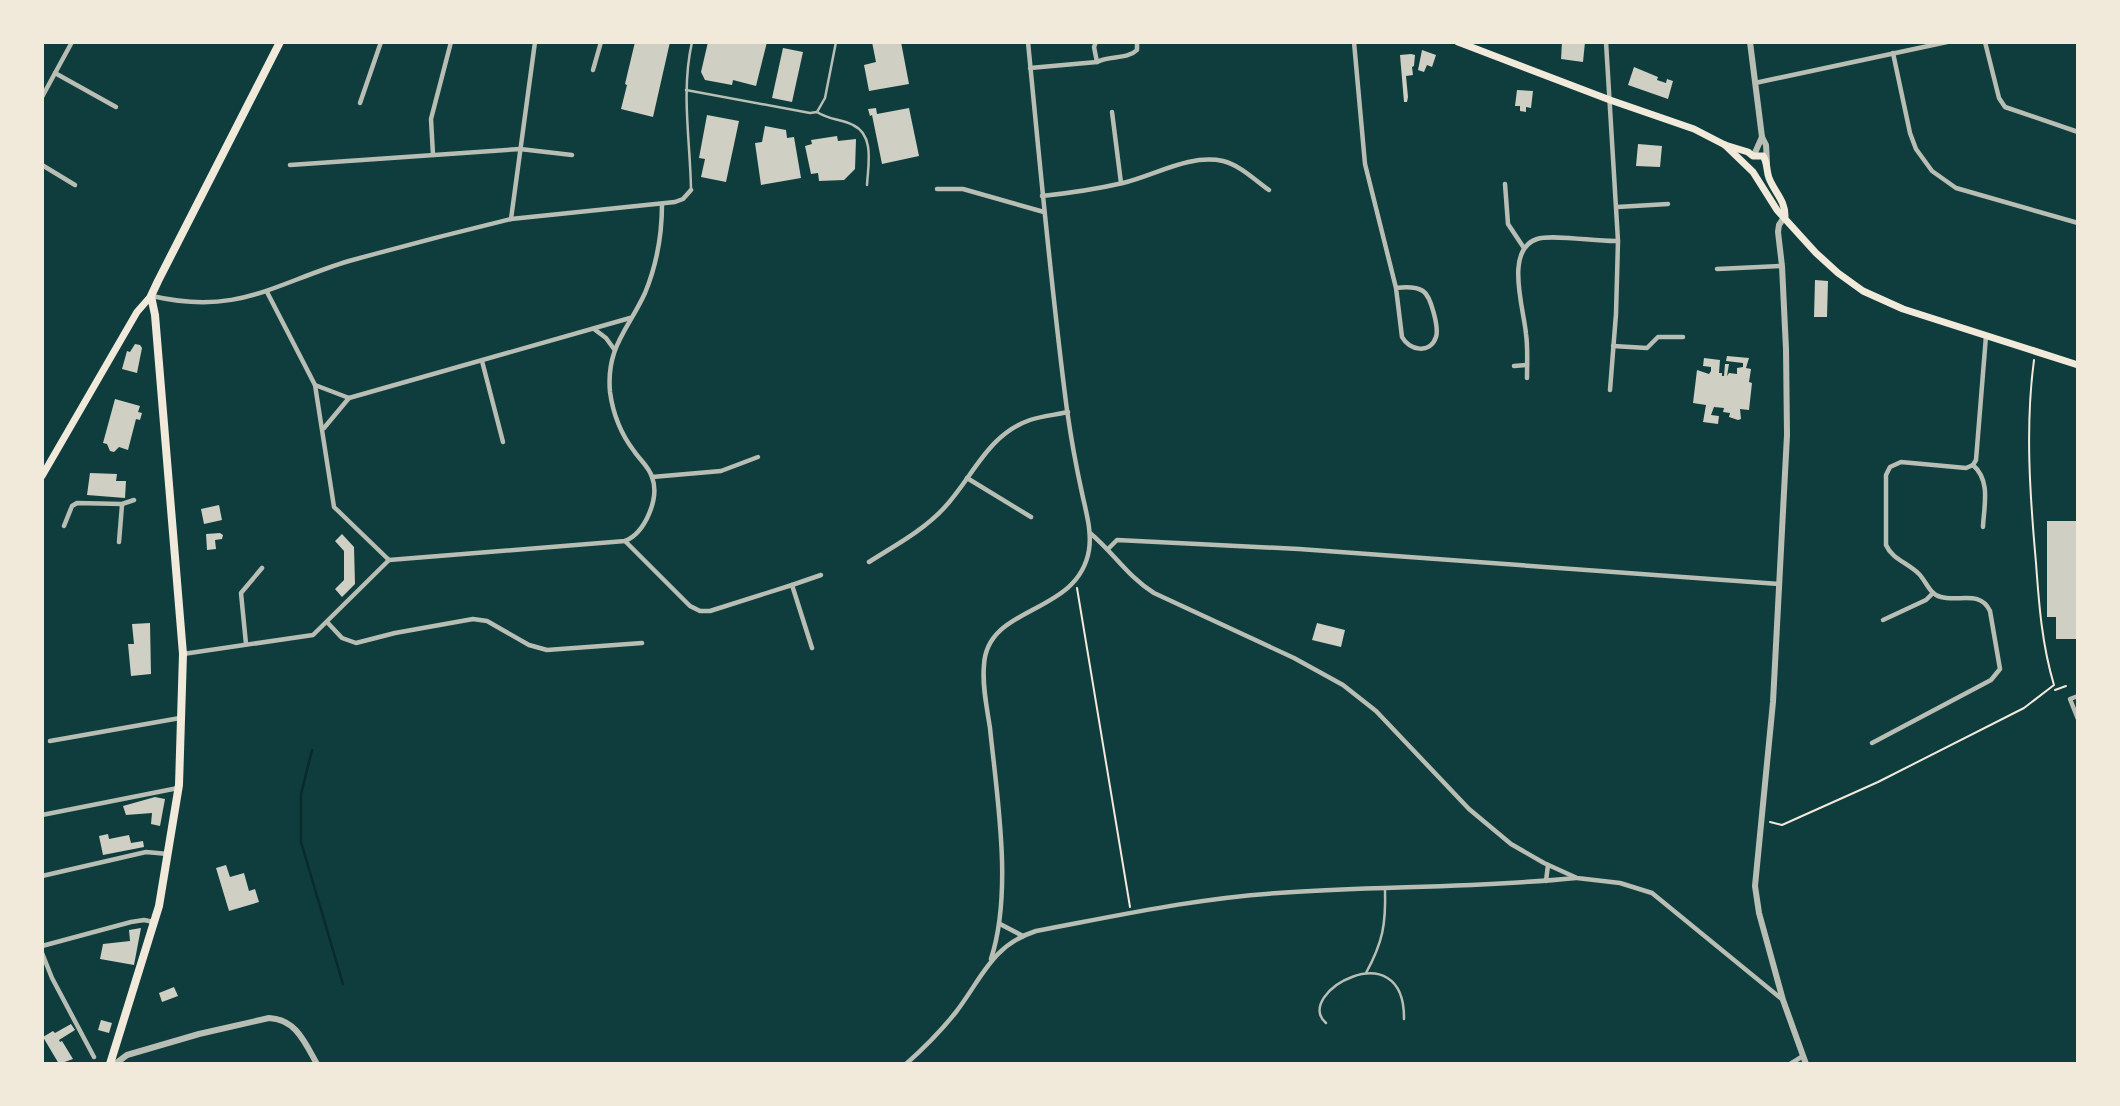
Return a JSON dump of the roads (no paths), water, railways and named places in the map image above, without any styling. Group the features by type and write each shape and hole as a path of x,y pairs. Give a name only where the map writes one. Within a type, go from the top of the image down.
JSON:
{"highway":[{"path":"113,1064 155,922 169,854 178,788 183,654 155,314 151,296 280,42"}],"main road":[{"path":"1458,42 1471,44 1609,100 1694,129 1725,145 1763,156 1770,179 1785,206 1786,216"},
{"path":"1725,145 1730,153 1751,170 1777,209 1827,263 1863,291 1903,310 2078,365"},
{"path":"1751,170 1749,159 1754,155"},
{"path":"1751,170 1762,173 1767,164"},
{"path":"42,475 137,312 151,296"}],"street":[{"path":"42,97 72,42"},
{"path":"360,103 381,42"},
{"path":"433,155 431,119 452,42"},
{"path":"511,219 535,42"},
{"path":"593,70 601,42"},
{"path":"906,1064 953,1015 991,959 1000,924 1001,859 984,674 985,654 994,636 1003,627 1061,595 1076,580 1087,558 1090,532 1068,412 1042,196 1028,42"},
{"path":"1096,42 1094,47 1097,62"},
{"path":"1030,68 1097,62 1101,59 1132,55 1138,48 1137,42"},
{"path":"1354,42 1365,164 1396,288 1404,341 1414,348 1428,347 1435,340 1437,333 1429,296 1419,289 1396,288"},
{"path":"1606,42 1618,241 1610,390"},
{"path":"1750,42 1767,164"},
{"path":"1755,83 1947,42"},
{"path":"1984,42 1998,94 2006,107 2078,132"},
{"path":"1893,53 1910,133 1916,149 1932,171 1956,188 2078,223"},
{"path":"55,73 116,107"},
{"path":"1112,112 1121,183"},
{"path":"1754,155 1762,137"},
{"path":"290,165 520,149 572,155"},
{"path":"1042,196 1121,183 1150,176 1177,164 1215,160 1235,165 1269,190"},
{"path":"42,165 75,185"},
{"path":"1505,184 1508,224 1524,248"},
{"path":"937,189 963,189 1045,212"},
{"path":"151,296 177,302 219,303 267,292 346,262 511,219 662,204 679,201 691,190"},
{"path":"183,654 313,635 388,559 625,541 637,534 645,523 653,494 652,477 628,443 615,415 610,384 614,349 648,284 656,260 661,236 662,204"},
{"path":"1617,207 1668,204"},
{"path":"1786,216 1779,225 1778,232 1782,266 1787,435 1773,702 1756,865 1756,896 1783,1000 1806,1064"},
{"path":"1527,378 1527,338 1518,273 1524,248 1539,238 1618,241"},
{"path":"1717,269 1782,266"},
{"path":"267,292 315,385 334,507 388,559"},
{"path":"323,429 349,398 631,318"},
{"path":"593,329 607,338 614,349"},
{"path":"1872,743 1991,680 2000,669 1990,611 1986,604 1977,598 1944,598 1933,593 1916,570 1888,549 1886,475 1890,467 1901,462 1966,468 1976,460 1986,335"},
{"path":"1613,346 1647,348 1658,337 1683,337"},
{"path":"482,361 503,442"},
{"path":"1514,366 1527,365"},
{"path":"315,385 349,398"},
{"path":"869,562 936,516 986,451 1002,435 1031,420 1068,412"},
{"path":"652,477 721,471 758,457"},
{"path":"1973,465 1982,474 1986,484 1983,527"},
{"path":"967,478 1031,517"},
{"path":"64,526 72,506 87,502 122,504 134,500"},
{"path":"119,542 122,504"},
{"path":"1090,532 1108,548 1127,573 1154,593 1304,662 1353,692 1376,711 1490,827 1511,844 1577,878"},
{"path":"1108,548 1117,540 1300,549 1779,584"},
{"path":"625,541 690,606 700,611 710,611 821,575"},
{"path":"246,644 241,593 262,568"},
{"path":"792,585 813,648"},
{"path":"1883,620 1926,600 1933,593"},
{"path":"327,622 342,638 356,643 473,619 487,621 529,645 547,649 642,643"},
{"path":"2078,696 2070,699 2078,719"},
{"path":"50,741 181,718"},
{"path":"42,816 178,788"},
{"path":"42,876 146,852 169,854"},
{"path":"1546,881 1548,865"},
{"path":"991,959 1023,936 1185,904 1276,893 1577,878 1620,883 1652,893 1783,1000"},
{"path":"42,946 131,922 155,922"},
{"path":"1000,924 1023,936"},
{"path":"42,953 52,978 94,1057"},
{"path":"113,1064 139,1051 269,1018 284,1020 296,1030 317,1064"},
{"path":"1790,1064 1803,1056"}],"lane":[{"path":"691,190 686,90 692,42"},
{"path":"817,112 825,98 835,42"},
{"path":"686,90 810,113 817,112 828,119 855,126 865,135 868,147 867,186"},
{"path":"1366,973 1380,945 1384,930 1385,888"},
{"path":"1326,1023 1319,1009 1326,995 1342,980 1366,973 1381,976 1395,987 1403,1001 1404,1019"}],"waterway":[{"path":"312,750 301,794 301,842 343,984"}]}
